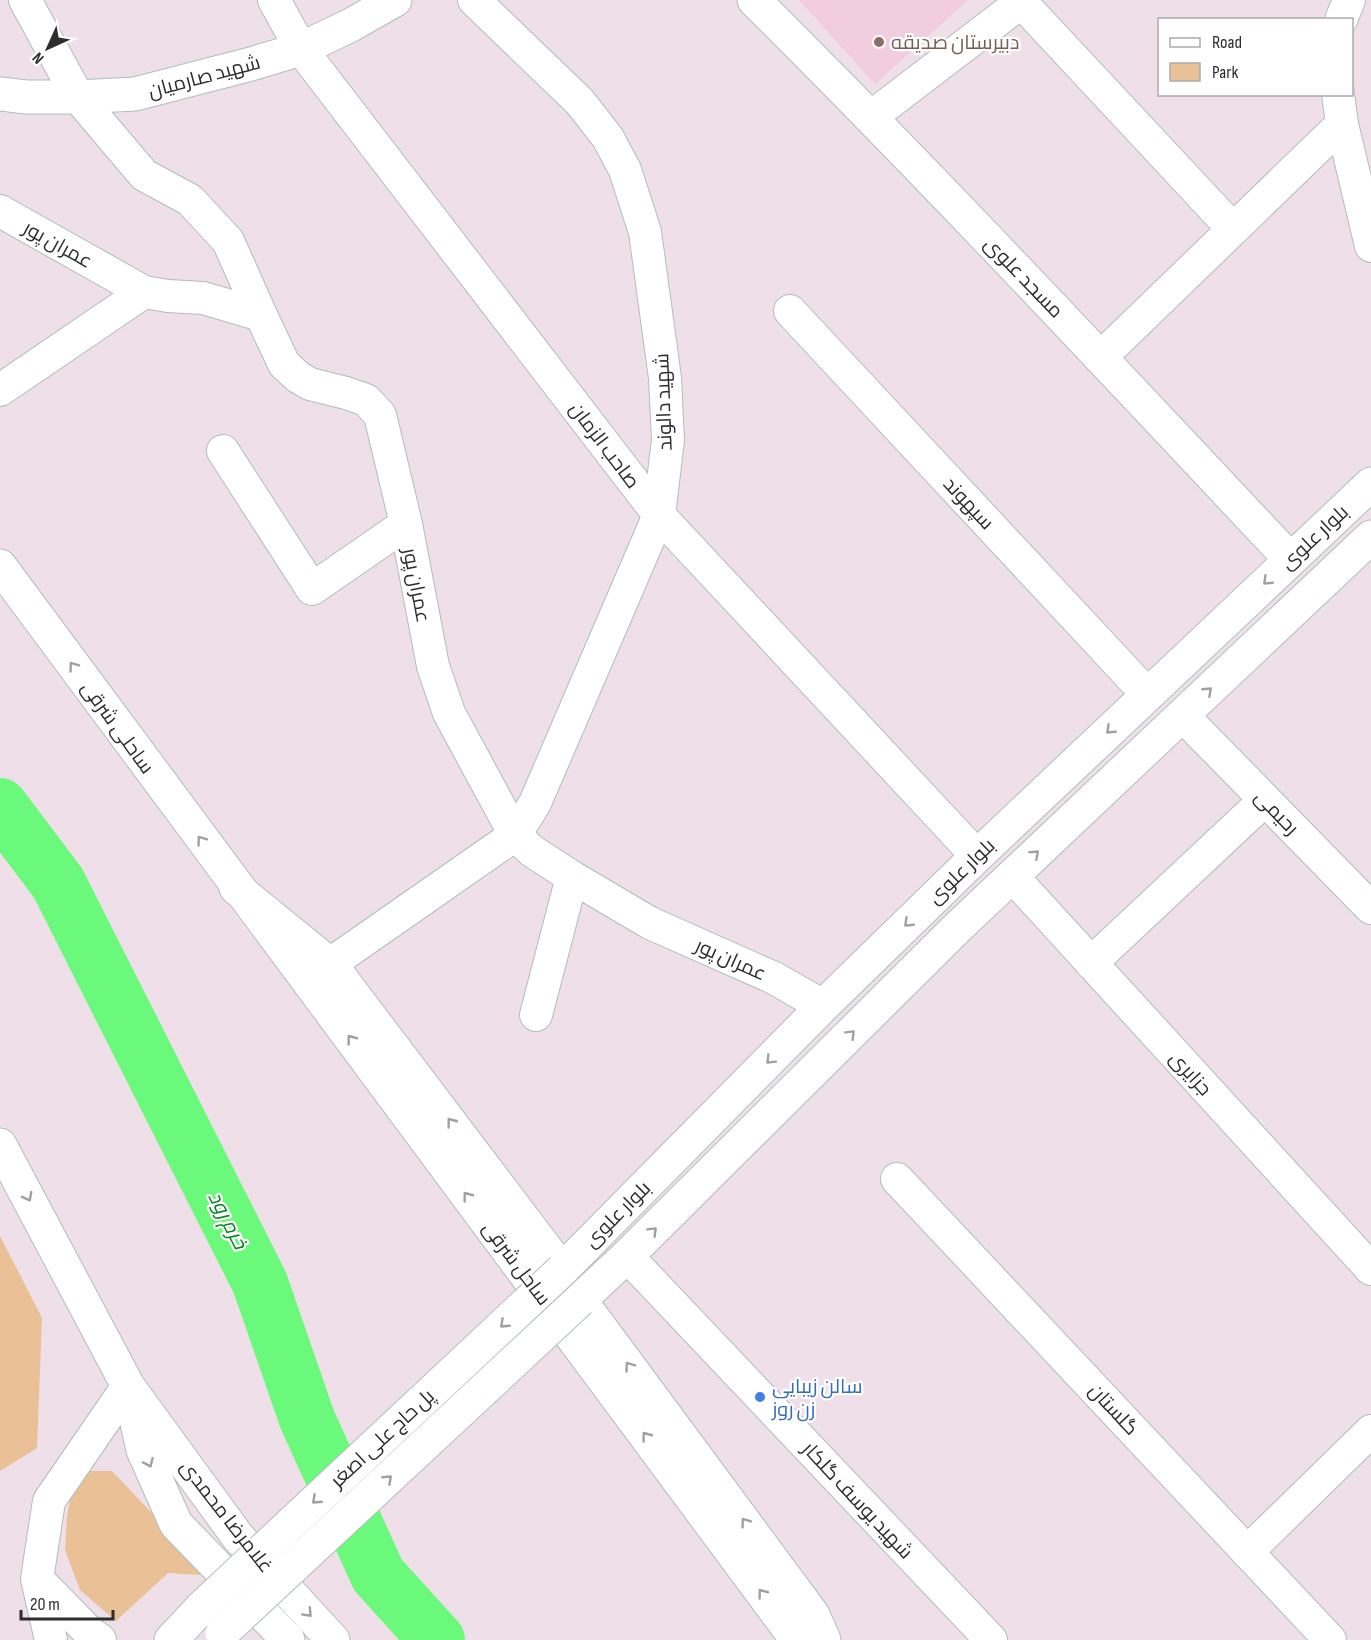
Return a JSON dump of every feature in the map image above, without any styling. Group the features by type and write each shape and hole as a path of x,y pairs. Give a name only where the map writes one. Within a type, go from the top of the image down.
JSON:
{"main road":[{"name":"شهید صارمیان","path":"0,94 26,97 135,94 231,70 301,49 351,26 395,0"},
{"name":"مسجد علوی","path":"754,0 871,117 1101,357 1290,559"},
{"name":"بلوار علوی","path":"562,1270 823,1006 977,856 1371,484"},
{"name":"بلوار علوی","path":"580,1300 948,937 1371,537"},
{"name":"ساحلی شرقی","path":"0,566 236,888"},
{"name":"ساحل شرقی","path":"236,888 319,973 797,1640"},
{"path":"319,973 562,1270"},
{"name":"غلامرضا محمدی","path":"0,1145 128,1386 238,1537 333,1640"},
{"name":"پل حاج علی اصغر","path":"171,1640 202,1607 562,1270"},
{"path":"580,1300 813,1614 824,1640"},
{"name":"پل حاج علی اصغر","path":"218,1637 580,1300"},
{"name":"غلامرضا محمدی","path":"128,1386 143,1450 176,1524 288,1640"}],"street":[{"path":"25,0 78,97 144,175 190,200 228,241 261,315"},
{"name":"صاحب الزمان","path":"274,0 301,49 659,515 977,856"},
{"name":"شهید دالوند","path":"474,0 580,102 609,138 625,170 645,232 665,378 668,440 659,515 535,803 515,835"},
{"path":"1342,18 1349,0"},
{"path":"871,117 1023,1 1233,230"},
{"path":"1101,357 1233,230 1340,109"},
{"path":"1340,109 1371,246"},
{"name":"عمران پور","path":"0,211 144,292 203,298 261,315 284,364 298,376 310,384 366,400 380,415 406,524 433,666 449,713 515,835 532,851 650,923 774,978 823,1006"},
{"path":"0,390 144,292"},
{"name":"سپهوند","path":"790,311 1147,694"},
{"path":"223,451 312,589 406,524"},
{"name":"رحیمی","path":"1182,715 1371,908"},
{"path":"1091,963 1265,800"},
{"path":"319,973 515,835"},
{"name":"جزایری","path":"1012,876 1371,1269"},
{"path":"536,1015 572,877"},
{"name":"گلستان","path":"897,1179 1330,1640"},
{"name":"شهید یوسف گلکار","path":"627,1256 990,1640"},
{"path":"51,1640 37,1579 49,1501 128,1386"},
{"path":"1247,1552 1371,1431"},
{"path":"37,1579 89,1632 100,1640"}],"shaded area":[{"name":"دبیرستان صدیقه","path":"799,0 968,0 875,84"}],"green space":[{"path":"0,1236 42,1318 37,1448 0,1471"},
{"path":"90,1471 112,1471 204,1568 199,1575 168,1573 116,1621 80,1590 65,1550 72,1488"}],"waterway":[{"name":"خرم رود","path":"0,806 58,883 260,1283 307,1419 378,1575 437,1640"}],"place":[{"name":"دبیرستان صدیقه","path":"879,42"},
{"name":"سالن زیبایی زن روز","path":"760,1397"}]}
